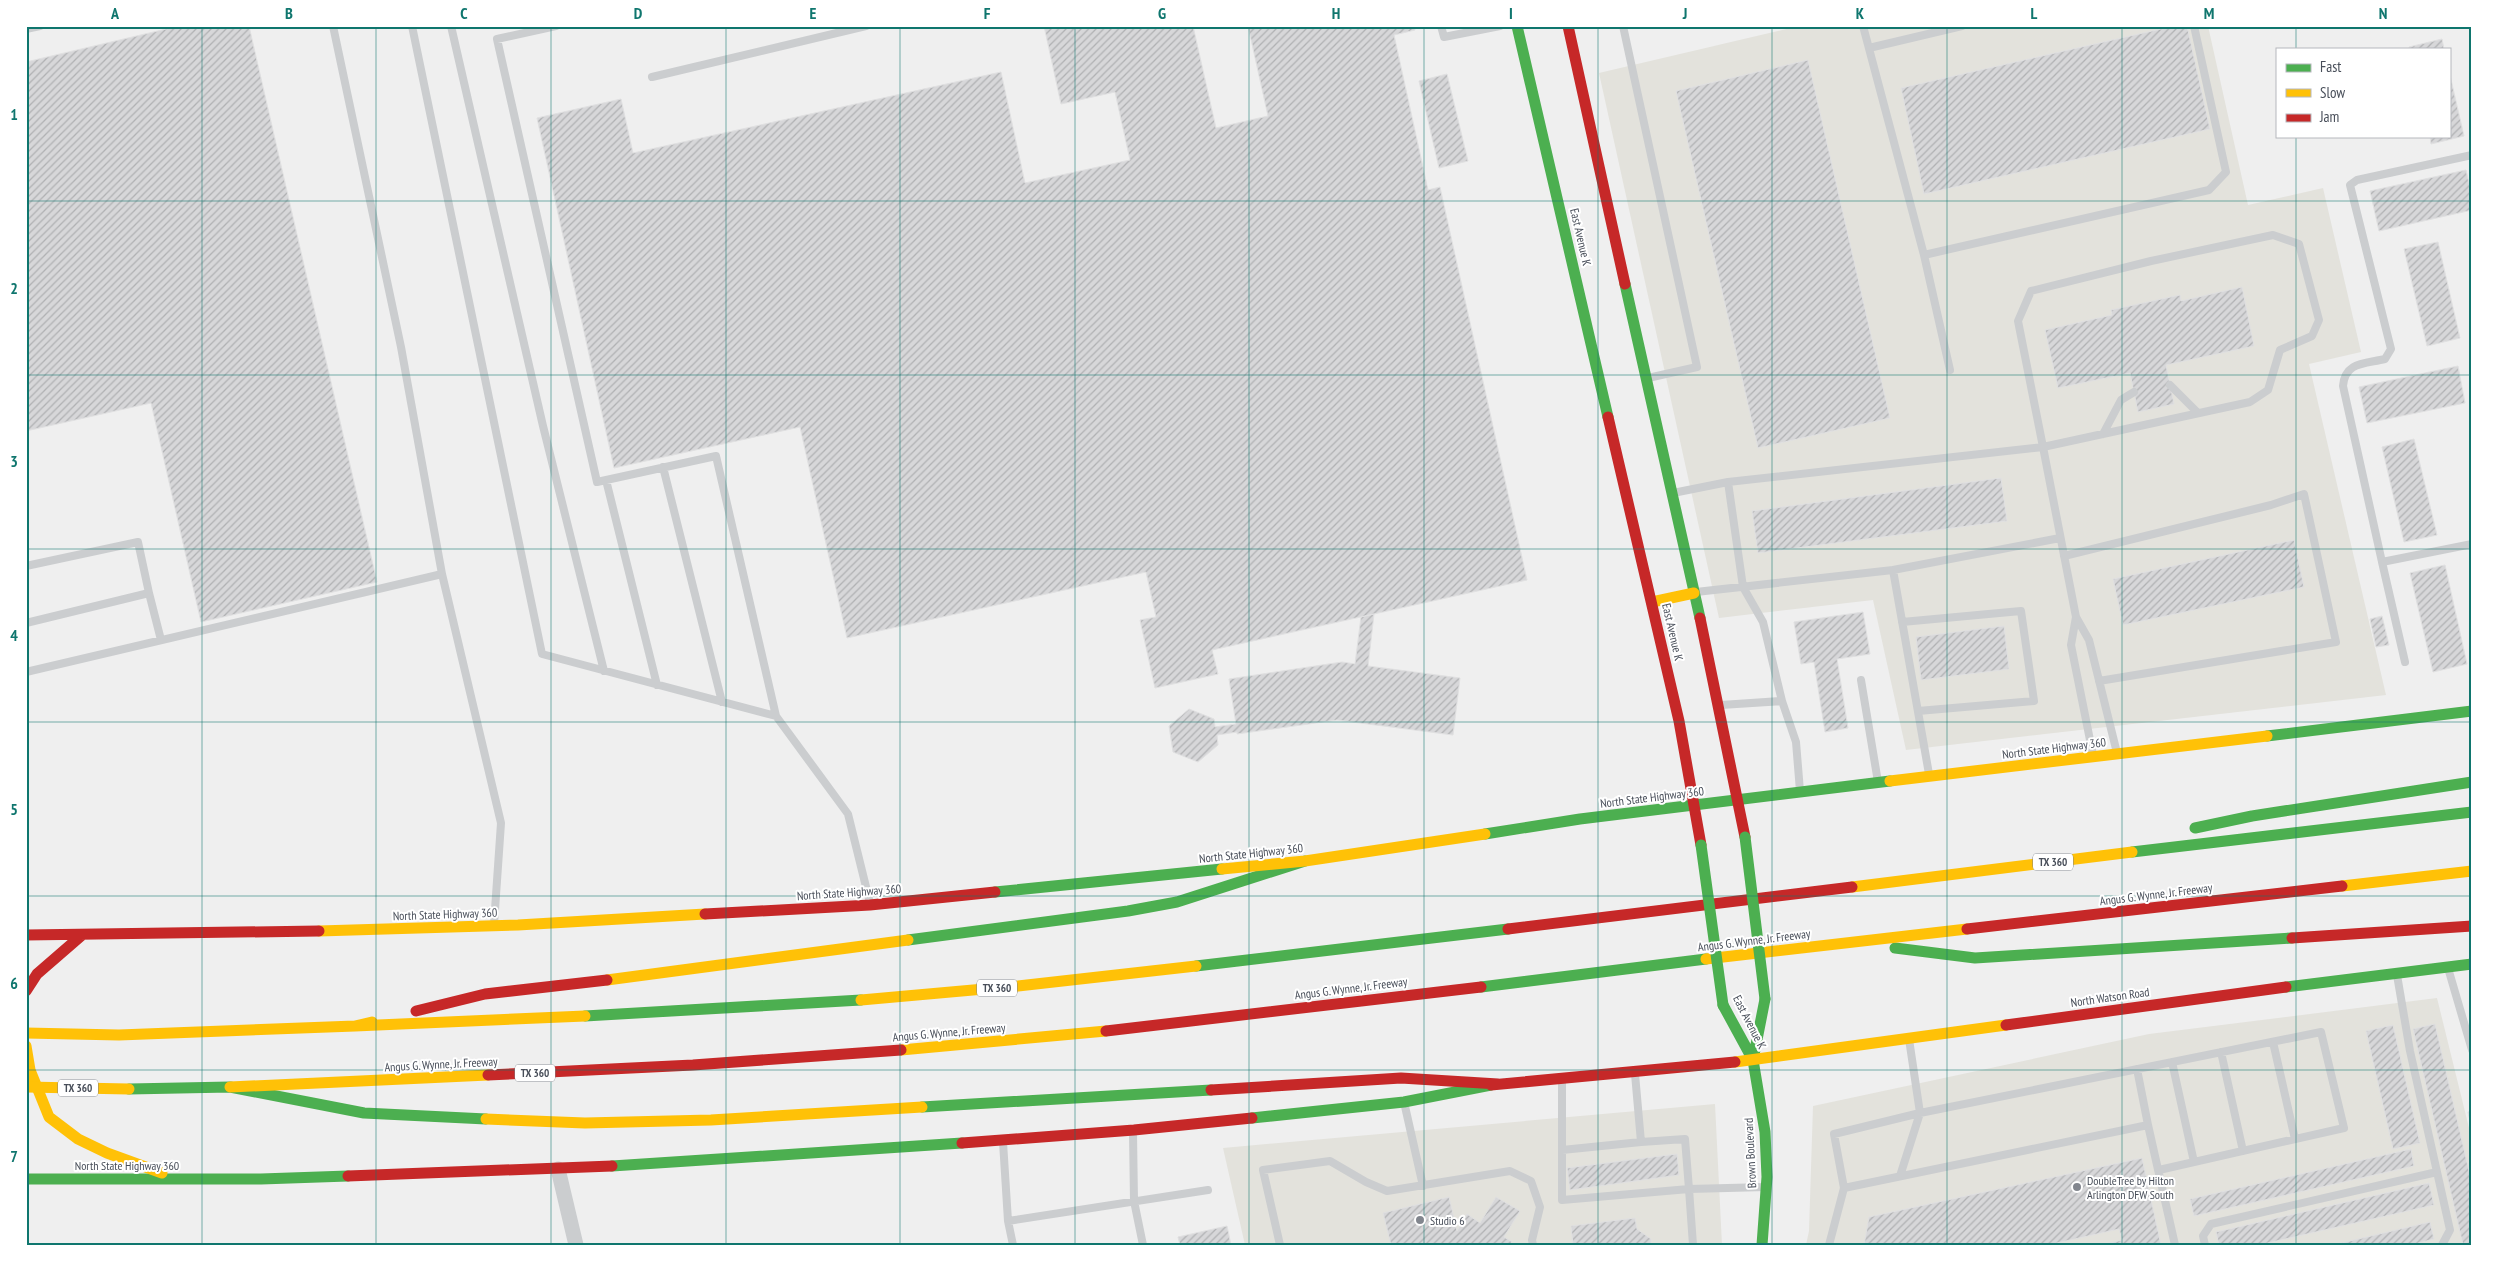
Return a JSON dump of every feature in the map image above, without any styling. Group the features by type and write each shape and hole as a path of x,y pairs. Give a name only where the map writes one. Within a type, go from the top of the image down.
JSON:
{"main road":[{"name":"East Avenue K","path":"1518,26 1679,720 1701,845 1723,1006 1753,1060"},
{"name":"East Avenue K","path":"1568,26 1719,705 1744,837 1765,999 1753,1060"},
{"path":"1652,602 1694,592"},
{"name":"North State Highway 360","path":"26,935 494,926 870,905 1305,861 1484,833 1694,805 2472,711"},
{"path":"2156,848 2180,833 2252,816 2472,782"},
{"name":"TX 360","path":"26,1033 119,1035 688,1011 968,990 1119,975 1933,879 2156,848 2472,812"},
{"path":"355,1026 485,994 602,981 1128,911 1177,902 1305,861"},
{"name":"Angus G. Wynne, Jr. Freeway","path":"230,1087 693,1065 988,1043 1128,1029 1851,942 2472,871"},
{"path":"1851,942 1975,958 2472,926"},
{"path":"26,991 38,974 82,935"},
{"name":"North Watson Road","path":"1753,1060 2472,964"},
{"path":"26,1046 30,1070 49,1117 78,1139 107,1153 177,1178"},
{"name":"North State Highway 360","path":"26,1179 261,1179 558,1169 837,1153 1134,1130 1404,1102 1498,1084 1753,1060"},
{"name":"Brown Boulevard","path":"1753,1060 1765,1132 1766,1187 1762,1245"},
{"path":"230,1087 364,1113 585,1123 711,1120 1401,1078 1498,1084"},
{"name":"TX 360","path":"26,1087 230,1087"}],"street":[{"path":"558,1169 576,1245"}],"lane":[{"path":"26,29 40,26"},
{"path":"333,26 400,347 442,574 501,823 494,926"},
{"path":"412,26 542,654 776,716"},
{"path":"451,26 543,426 604,671"},
{"path":"514,26 516,35"},
{"path":"556,26 497,39 597,482 716,456 776,716 848,814 870,905"},
{"path":"652,77 866,26"},
{"path":"1442,26 1444,37 1500,26"},
{"path":"1624,26 1697,366 1646,378"},
{"path":"1863,26 1924,255 1950,370"},
{"path":"1920,26 1923,35"},
{"path":"1868,48 1962,26"},
{"path":"1924,255 2210,190 2226,172 2194,26"},
{"path":"2405,662 2343,386 2344,375 2350,367 2385,359 2391,350 2350,185 2357,180 2472,155"},
{"path":"1672,493 1728,482 2043,447 2250,402 2268,390 2280,350 2312,336 2318,320 2299,244 2273,235 2151,261 2031,292 2018,321 2043,447 2060,538 2076,617 2089,640 2117,754"},
{"path":"2170,385 2198,413"},
{"path":"2103,434 2121,400 2134,392"},
{"path":"663,467 722,702"},
{"path":"606,480 657,684"},
{"path":"1728,482 1743,587 1763,622 1782,701 1796,742 1800,793"},
{"path":"2064,556 2262,507 2304,494 2336,642 2099,681"},
{"path":"1694,592 1893,570 2060,538"},
{"path":"26,566 138,542 161,640"},
{"path":"2382,562 2472,544"},
{"path":"1893,570 1929,778"},
{"path":"26,672 442,574"},
{"path":"26,623 149,593"},
{"path":"1902,622 2021,611 2034,701 1918,712"},
{"path":"2076,617 2071,645 2093,757"},
{"path":"1861,680 1878,784"},
{"path":"1719,705 1782,701"},
{"path":"2447,966 2472,1050"},
{"path":"2397,973 2410,1051 2450,1230 2442,1245"},
{"path":"1829,1245 1844,1188 1834,1134 1920,1113 2321,1032 2344,1128 2159,1170"},
{"path":"1900,1176 1920,1113 1909,1039"},
{"path":"2274,1042 2295,1139"},
{"path":"2221,1052 2243,1151"},
{"path":"2172,1062 2194,1162"},
{"path":"2137,1069 2175,1245"},
{"path":"1635,1072 1641,1142"},
{"path":"1562,1079 1562,1200 1689,1189 1766,1187"},
{"path":"1404,1102 1423,1186"},
{"path":"1844,1188 2148,1126"},
{"path":"1134,1130 1134,1201 1143,1245"},
{"path":"1562,1150 1684,1139 1693,1245"},
{"path":"1002,1140 1008,1221 1013,1245"},
{"path":"1280,1245 1263,1170 1330,1161 1366,1182 1387,1191 1510,1171 1532,1181 1540,1208 1532,1240 1533,1245"},
{"path":"2205,1245 2204,1236 2211,1224 2436,1172"},
{"path":"1008,1221 1208,1190"}],"shaded area":[{"path":"1799,26 2208,26 2248,205 2323,188 2361,352 2309,364 2386,695 1906,750 1873,600 1719,618 1599,73"},
{"path":"2437,998 2472,1140 2472,1245 1806,1245 1809,1231 1813,1106 2149,1034"},
{"path":"1715,1104 1722,1245 1245,1245 1223,1148"}],"building":[{"path":"179,26 249,26 377,582 201,622 151,403 26,431 26,62"},
{"path":"1044,26 1193,26 1216,128 1268,116 1248,26 1414,26 1415,30 1394,35 1428,190 1440,187 1527,580 1212,650 1218,674 1155,688 1140,620 1156,617 1146,572 847,638 800,427 614,468 537,118 621,99 633,153 1001,72 1025,183 1130,160 1115,92 1061,104"},
{"path":"2174,26 2187,26 2210,129 1924,194 1901,88"},
{"path":"2442,39 2444,48 2409,48"},
{"path":"1808,60 1890,418 1758,448 1676,91"},
{"path":"1447,74 1468,161 1439,168 1419,81"},
{"path":"2450,75 2464,136 2431,144 2430,138 2450,138"},
{"path":"2466,170 2472,197 2472,210 2379,231 2370,191"},
{"path":"2438,242 2460,338 2427,346 2404,249"},
{"path":"2242,287 2254,346 2166,365 2174,404 2138,412 2130,373 2058,388 2045,330 2112,315 2111,310 2180,295 2181,301"},
{"path":"2458,366 2465,403 2367,423 2359,387"},
{"path":"2414,439 2437,535 2404,542 2382,447"},
{"path":"2001,478 2007,521 1758,553 1752,511"},
{"path":"2294,540 2304,587 2123,625 2113,579"},
{"path":"2445,565 2467,664 2433,672 2410,573"},
{"path":"1863,612 1870,654 1837,659 1848,728 1825,732 1814,662 1801,664 1794,622"},
{"path":"1374,614 1368,666 1460,678 1453,735 1337,720 1217,735 1218,745 1198,762 1173,752 1169,726 1189,709 1214,719 1215,727 1236,724 1229,679 1342,662 1355,664 1361,617"},
{"path":"2382,616 2389,645 2376,647 2370,619"},
{"path":"2004,626 2009,669 1921,680 1916,637"},
{"path":"2435,1024 2472,1184 2472,1245 2463,1245 2413,1029"},
{"path":"2393,1025 2420,1143 2393,1149 2366,1031"},
{"path":"2472,1111 2472,1130 2468,1112"},
{"path":"2411,1149 2414,1166 2194,1216 2190,1199"},
{"path":"1677,1154 1679,1175 1570,1190 1567,1168"},
{"name":"DoubleTree by Hilton Arlington DFW South","path":"2142,1158 2161,1245 2102,1245 2122,1240 2119,1229 2048,1245 1864,1245 1869,1217"},
{"path":"2429,1183 2434,1205 2259,1245 2219,1245 2216,1232"},
{"name":"Studio 6","path":"1449,1197 1457,1231 1467,1214 1480,1223 1496,1197 1520,1211 1504,1237 1511,1241 1512,1245 1391,1245 1383,1213"},
{"path":"1635,1218 1637,1229 1651,1239 1651,1245 1573,1245 1571,1226"},
{"path":"2430,1222 2434,1239 2411,1245 2333,1245"},
{"path":"1227,1226 1231,1245 1180,1245 1178,1237"}],"traffic: fast":[{"path":"1517,26 1608,417"},
{"path":"1625,284 1700,618"},
{"path":"2267,736 2472,711"},
{"path":"1485,834 1580,819 1890,781"},
{"path":"2195,828 2252,816 2472,782"},
{"path":"2132,852 2472,812"},
{"path":"1745,837 1765,999"},
{"path":"1701,845 1723,1005"},
{"path":"908,940 1128,911 1177,902 1305,861"},
{"path":"995,892 1222,869"},
{"path":"1196,966 1508,929"},
{"path":"1895,948 1975,958 2292,938"},
{"path":"1481,987 1706,959"},
{"path":"2286,987 2472,964"},
{"path":"1753,1060 1765,999"},
{"path":"585,1016 861,1000"},
{"path":"1723,1005 1753,1060 1765,1132 1767,1177 1762,1245"},
{"path":"1252,1118 1404,1102 1491,1085"},
{"path":"129,1089 230,1087 364,1113 486,1119"},
{"path":"922,1107 1211,1090"},
{"path":"612,1166 962,1143"},
{"path":"26,1179 261,1179 348,1176"}],"traffic: slow":[{"path":"1652,602 1694,593"},
{"path":"1890,781 2267,736"},
{"path":"1222,869 1305,861 1485,834"},
{"path":"1852,887 2132,852"},
{"path":"2342,886 2472,871"},
{"path":"319,931 518,925 705,914"},
{"path":"1706,959 1967,929"},
{"path":"607,980 908,940"},
{"path":"861,1000 1018,986 1196,966"},
{"path":"355,1026 585,1016"},
{"path":"26,1033 119,1035 355,1026 372,1022"},
{"path":"1735,1062 2006,1025"},
{"path":"901,1050 1106,1031"},
{"path":"26,1046 30,1070 49,1117 78,1139 107,1153 162,1173"},
{"path":"230,1087 488,1075"},
{"path":"26,1087 129,1089"},
{"path":"486,1119 585,1123 711,1120 922,1107"}],"traffic: jam":[{"path":"1568,26 1625,284"},
{"path":"1608,417 1679,721 1701,845"},
{"path":"1700,618 1745,837"},
{"path":"1967,929 2342,886"},
{"path":"1508,929 1852,887"},
{"path":"705,914 870,905 995,892"},
{"path":"2292,938 2472,926"},
{"path":"26,935 319,931"},
{"path":"26,991 37,974 82,935"},
{"path":"416,1011 485,994 607,980"},
{"path":"1106,1031 1481,987"},
{"path":"2006,1025 2286,987"},
{"path":"488,1075 693,1065 901,1050"},
{"path":"1491,1085 1735,1062"},
{"path":"1211,1090 1401,1078 1498,1084"},
{"path":"962,1143 1134,1130 1252,1118"},
{"path":"348,1176 612,1166"}],"place":[{"name":"DoubleTree by Hilton Arlington DFW South","path":"2077,1187"},
{"name":"Studio 6","path":"1420,1220"}]}
